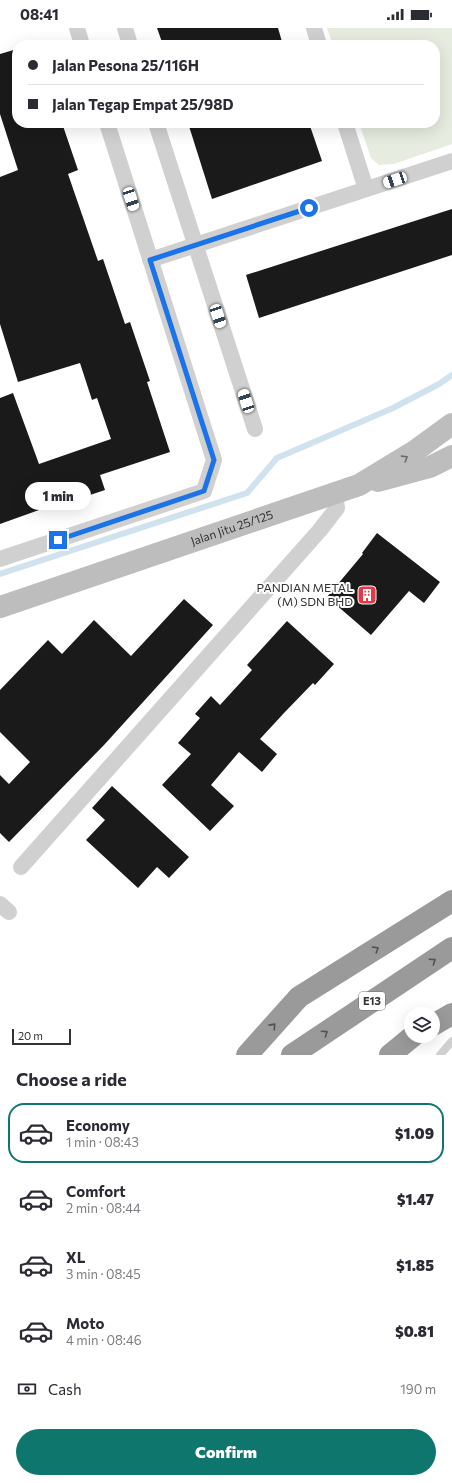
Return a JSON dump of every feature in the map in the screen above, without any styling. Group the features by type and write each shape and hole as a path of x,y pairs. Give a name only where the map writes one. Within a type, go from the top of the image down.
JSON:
{"highway":[{"path":"247,1055 300,997 452,901"},
{"name":"E13","path":"292,1055 452,948"},
{"path":"440,1021 452,1014"},
{"path":"390,1055 408,1043"}],"street":[{"path":"77,28 81,40"},
{"path":"125,28 129,40"},
{"path":"314,28 318,40"},
{"path":"0,559 204,491 214,460 109,128"},
{"path":"158,128 255,429"},
{"path":"347,128 366,189"},
{"path":"150,260 452,161"},
{"name":"Jalan Jitu 25/125","path":"0,607 359,485 415,452 452,424"},
{"path":"359,485 390,479 430,467 452,456"},
{"path":"430,467 452,471"},
{"path":"21,867 320,530 336,508 335,493"}],"lane":[{"path":"440,1055 452,1041"}],"shaded area":[{"path":"327,28 452,28 452,144 394,164 379,165 371,158 361,128 440,128 440,40 331,40"}],"building":[{"path":"157,28 278,28 282,40 161,40"},
{"path":"12,50 12,128 64,128 78,170 68,174 98,261 103,259 125,324 130,322 150,381 147,382 170,452 100,475 105,490 54,507 53,505 0,524 0,398 13,393 39,464 111,439 97,398 92,400 80,363 18,382 0,324 0,177 18,170 0,114 0,54"},
{"path":"190,128 311,128 322,161 212,199"},
{"path":"452,209 452,255 259,318 246,275"},
{"path":"377,533 440,582 424,603 409,591 371,635 327,597 363,554 362,553"},
{"path":"184,599 213,625 104,745 9,842 0,833 0,775 9,784 30,762 0,732 0,690 48,640 62,654 94,620 131,656"},
{"path":"287,621 334,664 315,685 313,683 260,739 277,754 262,772 239,752 211,785 234,806 210,831 162,785 191,754 178,743 200,718 195,714 211,696 220,705 252,670 247,665"},
{"path":"112,786 189,857 169,878 157,867 138,888 86,840 105,820 92,808"}],"waterway":[{"path":"0,574 247,493 277,458 393,408 439,384 452,375"}],"place":[{"name":"PANDIAN METAL (M) SDN BHD","path":"367,595"}],"route":[{"path":"58,540 204,491 214,460 150,260 309,208"}]}
